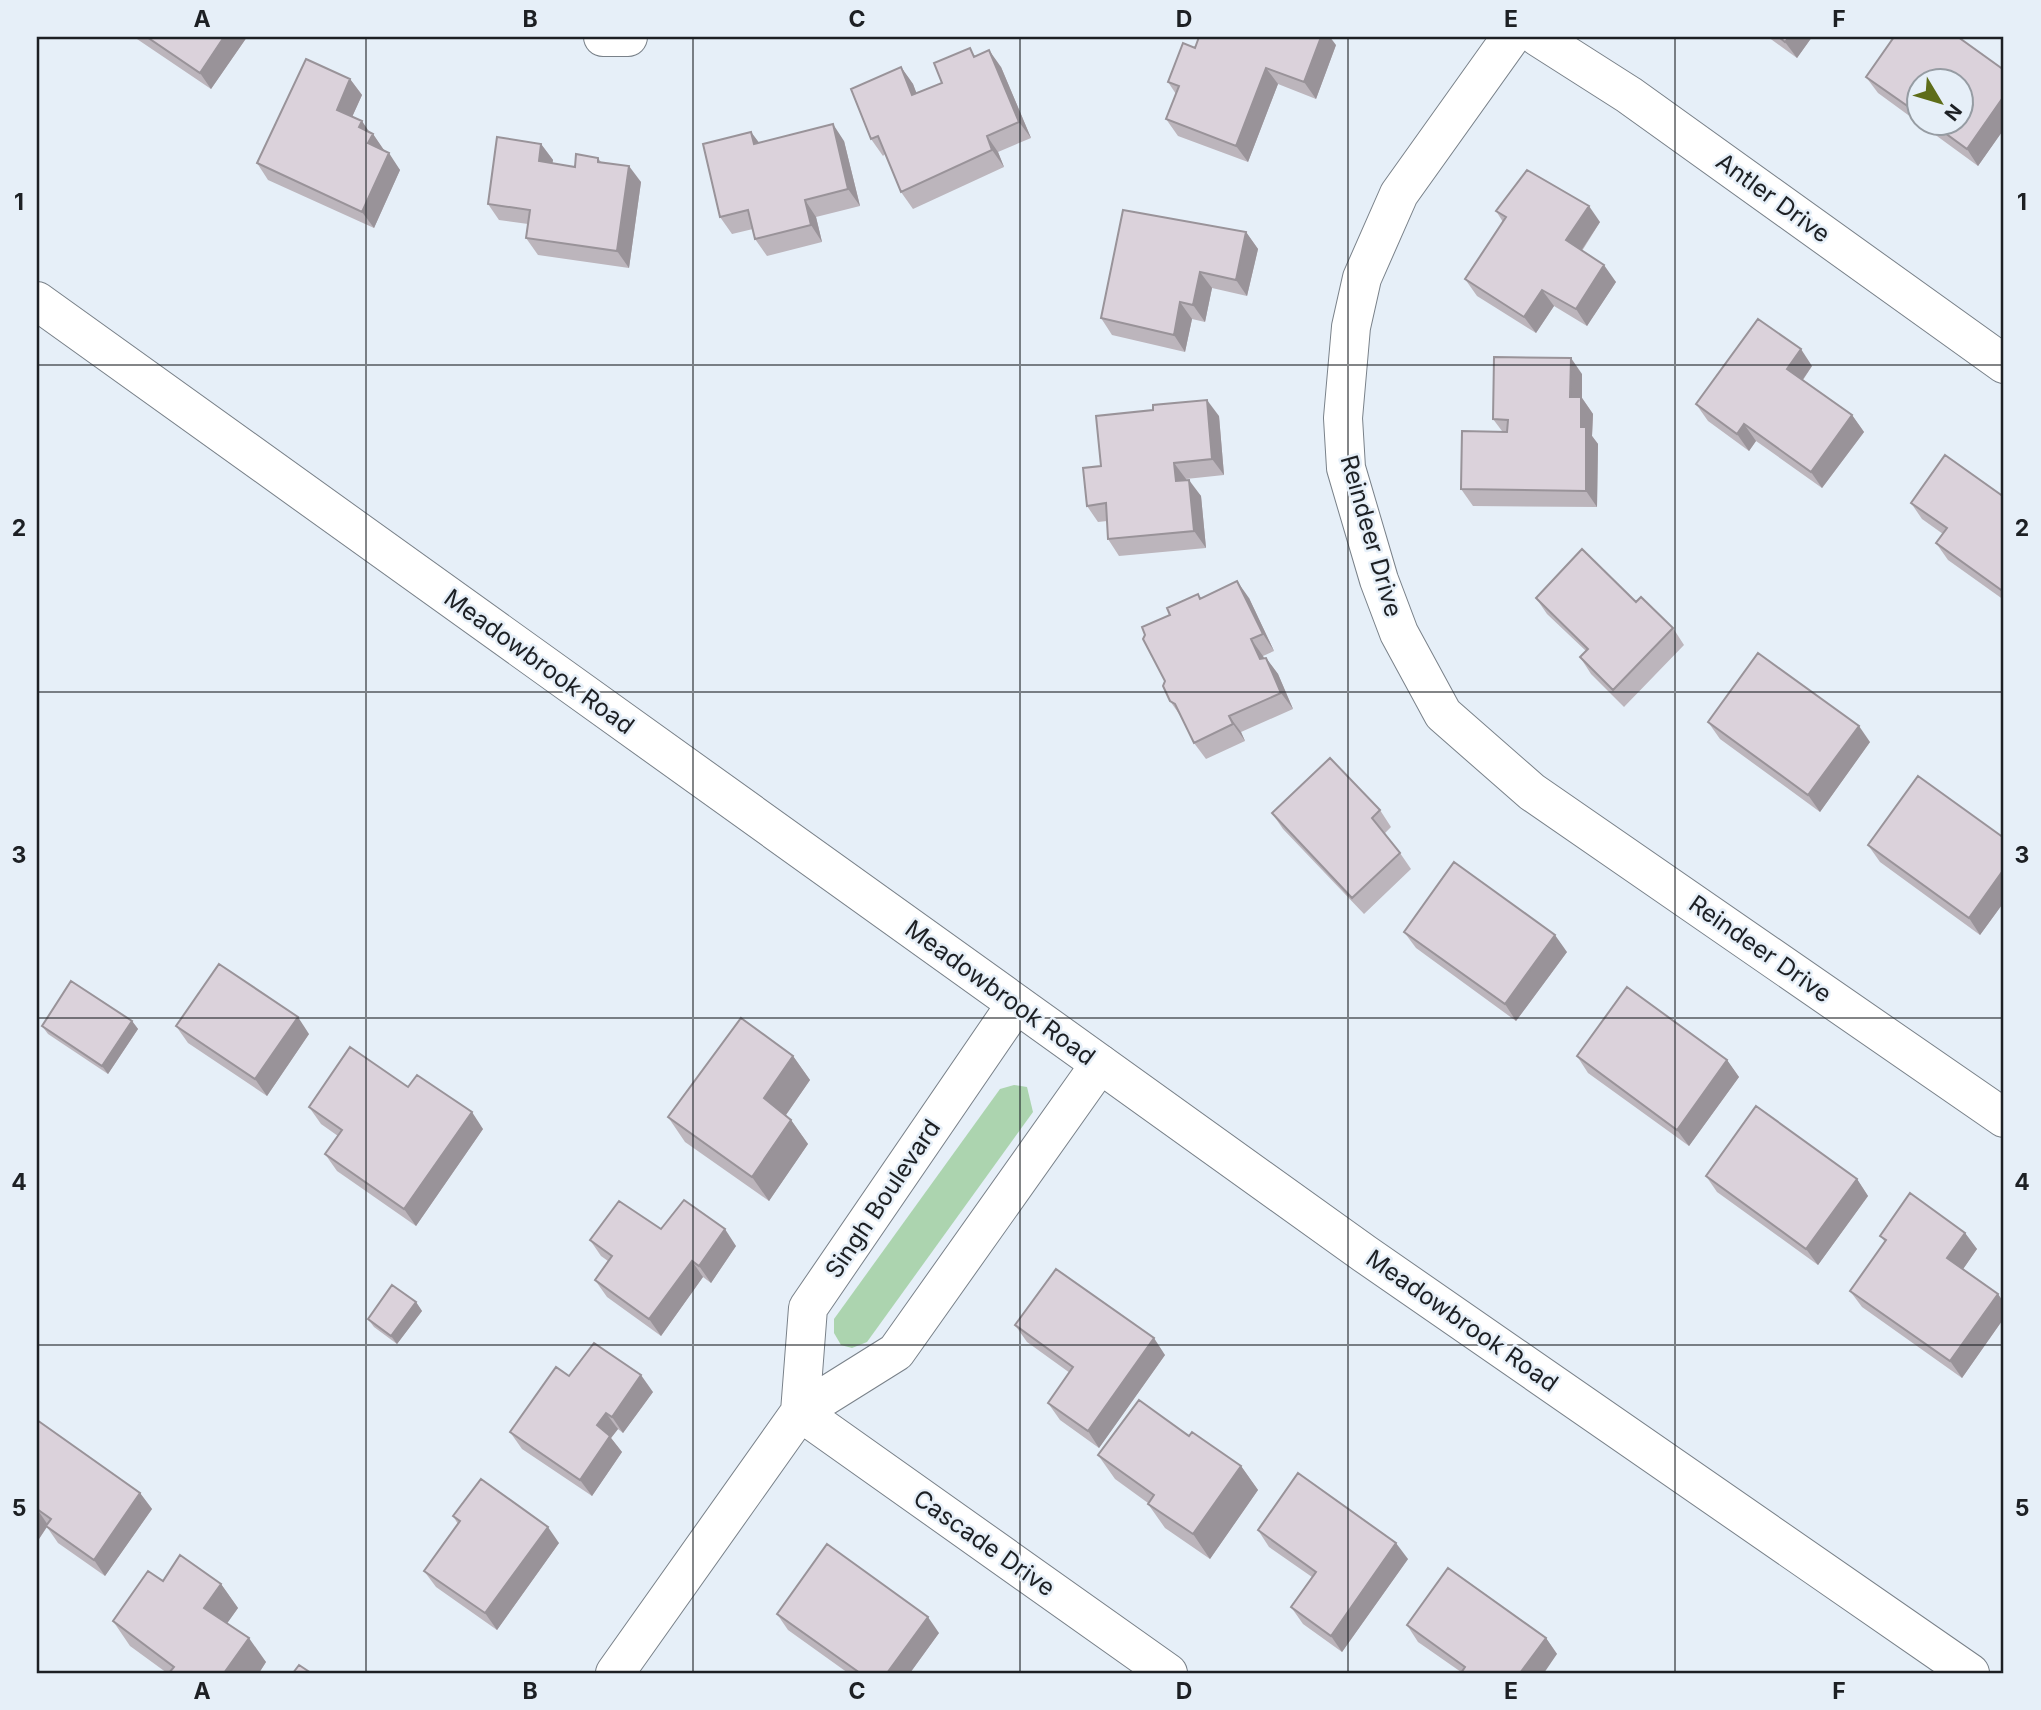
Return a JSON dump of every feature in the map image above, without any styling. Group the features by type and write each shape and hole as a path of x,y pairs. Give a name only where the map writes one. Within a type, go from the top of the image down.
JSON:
{"street":[{"path":"603,37 628,37"},
{"name":"Reindeer Drive","path":"1511,37 1399,194 1362,278 1351,327 1343,418 1346,468 1379,580 1399,632 1443,715 1532,792 2004,1118"},
{"name":"Antler Drive","path":"1538,37 1629,95 2004,364"},
{"name":"Meadowbrook Road","path":"37,302 1365,1254 1970,1673"},
{"name":"Singh Boulevard","path":"800,1412 808,1308 1016,1004"},
{"path":"615,1673 800,1412 896,1352 1100,1065"},
{"name":"Cascade Drive","path":"800,1412 1168,1673"}],"green space":[{"path":"1014,1085 1027,1087 1033,1112 867,1342 852,1348 841,1345 834,1333 834,1319 1000,1089"}],"building":[{"path":"147,37 224,37 200,73"},
{"path":"1199,37 1321,37 1304,82 1266,68 1236,146 1166,119 1179,86 1168,82 1183,43 1195,48"},
{"path":"1894,37 1958,37 2004,70 2004,96 1967,149 1949,136 1974,136 1974,66 1904,66 1904,104 1866,77"},
{"path":"970,48 974,57 989,50 1019,122 987,136 992,150 901,192 878,136 871,139 851,89 901,67 912,95 942,83 934,63"},
{"path":"306,59 350,79 337,110 362,121 359,127 373,134 368,143 389,153 362,212 257,163"},
{"path":"833,124 848,189 805,200 811,225 755,239 748,210 720,217 703,144 751,132 754,144"},
{"path":"497,137 541,144 539,161 575,167 576,154 598,158 598,162 629,166 617,251 526,238 530,210 488,204"},
{"path":"1527,170 1589,206 1566,240 1604,265 1576,309 1542,290 1524,317 1465,279 1506,217 1496,211"},
{"path":"1123,210 1246,232 1236,280 1200,272 1193,305 1180,302 1174,335 1101,318"},
{"path":"1758,319 1801,349 1787,369 1852,415 1811,472 1744,424 1737,434 1696,404"},
{"path":"1494,357 1571,358 1570,397 1581,397 1581,427 1586,427 1586,491 1461,489 1462,431 1507,432 1508,420 1493,419"},
{"path":"1207,400 1212,459 1174,463 1176,481 1189,480 1194,531 1108,539 1106,503 1087,506 1083,468 1101,466 1096,416 1153,410 1153,405"},
{"path":"1945,455 2004,497 2004,592 1936,543 1947,528 1911,503"},
{"path":"1582,549 1636,602 1641,597 1673,628 1613,690 1580,657 1588,649 1536,598"},
{"path":"1237,581 1263,634 1251,639 1260,659 1266,658 1281,693 1229,716 1233,724 1194,743 1163,686 1165,681 1143,639 1145,635 1142,627 1170,615 1167,608 1198,594 1200,599"},
{"path":"1758,653 1859,726 1808,795 1708,722"},
{"path":"1330,758 1380,810 1372,818 1400,853 1352,898 1272,813"},
{"path":"1918,776 2004,838 2004,869 1969,918 1868,845"},
{"path":"1454,862 1555,935 1505,1004 1404,932"},
{"path":"219,964 298,1017 255,1079 176,1026"},
{"path":"71,981 132,1021 102,1066 42,1026"},
{"path":"1627,987 1727,1060 1677,1130 1577,1056"},
{"path":"741,1018 793,1056 764,1098 791,1120 752,1177 668,1117"},
{"path":"350,1047 408,1087 417,1075 472,1112 404,1209 325,1154 342,1130 309,1107"},
{"path":"1756,1106 1857,1179 1806,1249 1706,1176"},
{"path":"1910,1193 1965,1233 1947,1258 1998,1294 1950,1361 1850,1291 1886,1240 1880,1236"},
{"path":"684,1200 725,1229 699,1266 692,1261 649,1319 595,1280 612,1256 590,1240 619,1201 661,1229"},
{"path":"1056,1269 1154,1338 1088,1431 1048,1403 1073,1367 1015,1325"},
{"path":"392,1285 416,1302 391,1336 368,1319"},
{"path":"594,1343 641,1375 612,1417 606,1413 597,1425 610,1436 580,1480 510,1432 556,1367 569,1376"},
{"path":"1139,1400 1189,1436 1192,1432 1241,1466 1193,1534 1148,1504 1154,1495 1098,1455"},
{"path":"37,1420 140,1493 94,1560 46,1526 51,1519 37,1509"},
{"path":"1298,1473 1396,1543 1331,1636 1291,1607 1316,1572 1258,1530"},
{"path":"481,1479 548,1527 485,1613 424,1571 460,1521 453,1516"},
{"path":"827,1544 928,1617 887,1673 860,1673 777,1614"},
{"path":"180,1555 221,1584 204,1608 249,1638 224,1673 169,1673 174,1667 113,1621 148,1571 163,1581"},
{"path":"1448,1568 1546,1638 1520,1673 1461,1673 1465,1667 1407,1625"},
{"path":"299,1665 311,1673 293,1673"}]}
